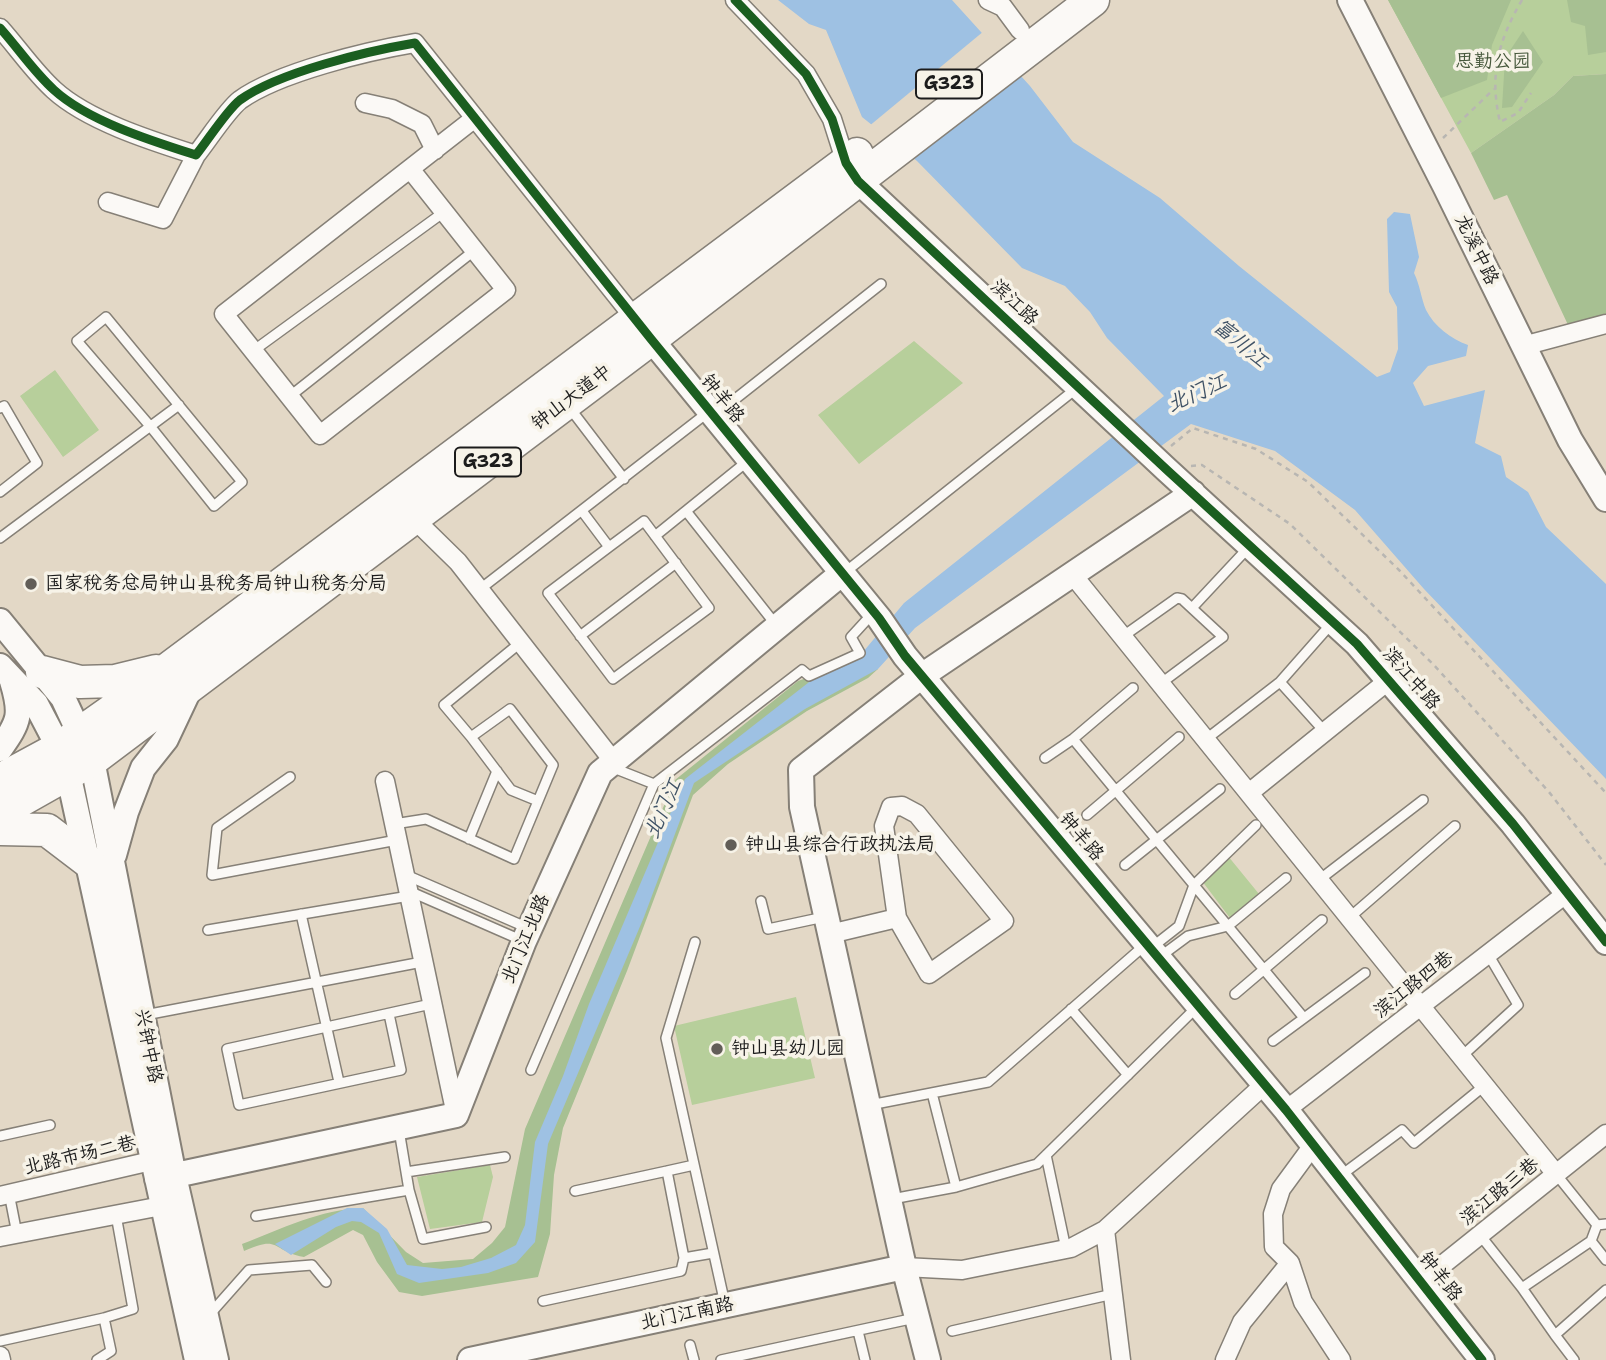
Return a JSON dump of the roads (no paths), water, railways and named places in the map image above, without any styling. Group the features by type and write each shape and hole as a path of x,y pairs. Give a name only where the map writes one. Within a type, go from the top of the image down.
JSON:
{"highway":[{"name":"G323","path":"864,163 1030,31 1058,0"},
{"name":"G323","path":"1030,31 1093,0"},
{"name":"钟山大道中","path":"75,753 864,163"},
{"path":"42,672 80,682 181,676"},
{"name":"G323","path":"0,780 75,753"},
{"name":"G323","path":"0,812 75,753"},
{"path":"0,830 47,831 100,864"}],"street":[{"path":"735,0 806,74 832,119 864,163"},
{"path":"988,0 1003,7 1030,31"},
{"name":"龙溪中路","path":"1350,0 1445,186 1531,344 1606,470"},
{"name":"龙溪中路","path":"1366,0 1439,142 1531,344 1570,440 1606,499"},
{"path":"0,29 54,90 85,111 153,141 196,155"},
{"path":"108,202 163,219 196,155 239,100 278,79 383,48 415,43 643,330"},
{"path":"365,103 392,109 422,124 435,150"},
{"path":"411,170 506,290 320,435 224,314 475,118"},
{"name":"滨江路","path":"864,163 1078,387 1161,464"},
{"path":"1531,344 1606,324"},
{"name":"钟羊路","path":"643,330 876,615 905,656 1314,1144 1482,1360"},
{"name":"滨江中路","path":"1161,464 1357,644 1513,824 1606,943"},
{"path":"928,1360 904,1267 802,807 801,770 923,675 1193,493"},
{"path":"404,509 458,562 612,764"},
{"name":"北门江北路","path":"456,1115 527,935 600,774 841,575"},
{"path":"1072,575 1556,1174"},
{"path":"0,621 63,698 75,753"},
{"path":"6,673 36,704 75,753"},
{"path":"0,749 16,724 20,706 6,673"},
{"path":"100,864 126,812 143,768 166,739 181,676"},
{"path":"1249,793 1389,680"},
{"name":"兴钟中路","path":"75,753 172,1204 197,1360"},
{"path":"164,1168 399,1128 456,1115 385,781"},
{"path":"902,806 917,814 1004,921 929,974 897,918 884,826 891,807 902,806"},
{"name":"滨江路四巷","path":"1286,1110 1567,893"},
{"path":"828,925 897,918"},
{"path":"904,1267 962,1270 1066,1250 1105,1230 1265,1084"},
{"name":"滨江路三巷","path":"1421,1282 1606,1134"},
{"path":"1314,1144 1281,1189 1273,1213 1274,1247 1290,1263 1303,1302 1341,1360"},
{"name":"北路市场二巷","path":"5,1195 164,1168"},
{"path":"9,1236 172,1204"},
{"name":"兴钟中路","path":"172,1204 216,1360"},
{"path":"1105,1230 1121,1360"},
{"path":"1225,1360 1242,1322 1290,1263"},
{"name":"北门江南路","path":"470,1360 498,1357 904,1267"}],"lane":[{"path":"253,351 444,212"},
{"path":"289,397 475,250"},
{"path":"480,590 881,284"},
{"path":"106,317 178,405 242,482 214,506 77,341 106,317"},
{"path":"841,575 1078,387"},
{"path":"559,393 624,479"},
{"path":"0,538 178,405"},
{"path":"0,408 4,406 37,463 1,488"},
{"path":"655,536 749,460"},
{"path":"582,511 609,547"},
{"path":"686,511 777,627"},
{"path":"644,521 709,608 613,679 548,593 609,547 644,521"},
{"path":"1192,608 1250,546"},
{"path":"580,636 676,563"},
{"path":"1122,637 1177,598 1182,599 1223,637 1160,684"},
{"path":"530,1070 654,784 802,670 809,676 860,653 851,637 876,615"},
{"path":"1205,740 1280,682 1333,621"},
{"path":"520,643 444,705 511,790 538,801"},
{"path":"1280,682 1325,732"},
{"path":"1045,758 1073,739 1133,688"},
{"path":"290,777 217,828 212,875 396,832 426,819 514,859 554,765 510,709 471,737"},
{"path":"1087,814 1179,737"},
{"path":"1073,739 1304,1018"},
{"path":"612,764 654,784"},
{"path":"469,839 497,771"},
{"path":"1125,865 1220,789"},
{"path":"1319,880 1423,800"},
{"path":"868,1105 988,1082 1072,1009 1179,926 1194,885 1256,825"},
{"path":"1349,918 1455,826"},
{"path":"1152,949 1228,926 1286,878"},
{"path":"208,930 301,914 407,887 527,935"},
{"path":"407,887 527,935"},
{"path":"761,901 768,929 828,925"},
{"path":"301,914 339,1082"},
{"path":"1235,994 1322,920"},
{"path":"695,942 666,1038 725,1306"},
{"path":"1461,1057 1518,1005 1488,954"},
{"path":"132,1017 422,962"},
{"path":"1273,1041 1365,973"},
{"path":"389,1014 401,1070 239,1104 227,1049 431,1004"},
{"path":"889,1200 956,1187 1037,1164 1199,1005"},
{"path":"1072,1009 1128,1075"},
{"path":"1339,1177 1402,1130 1414,1143 1484,1086"},
{"path":"932,1093 956,1187"},
{"path":"0,1136 50,1125"},
{"path":"399,1128 409,1190 423,1239 486,1227"},
{"path":"1046,1155 1066,1250"},
{"path":"406,1172 505,1157"},
{"path":"575,1191 694,1165"},
{"path":"544,1301 681,1271 684,1258 667,1171"},
{"path":"1522,1288 1591,1241 1601,1224 1556,1174"},
{"path":"256,1216 409,1190"},
{"path":"5,1195 9,1236"},
{"path":"0,1341 133,1309 116,1215"},
{"path":"1480,1235 1574,1360"},
{"path":"1591,1241 1606,1260"},
{"path":"684,1258 713,1252"},
{"path":"206,1318 249,1269 312,1265 326,1282"},
{"path":"1555,1335 1606,1290"},
{"path":"952,1331 1113,1294"},
{"path":"97,1360 111,1351 104,1318"},
{"path":"721,1360 760,1356 917,1318"},
{"path":"858,1331 865,1360"},
{"path":"690,1345 694,1360"}],"water":[{"path":"778,0 952,0 1030,86 1073,142 1160,198 1239,266 1377,377 1390,372 1398,349 1397,307 1389,292 1387,219 1394,212 1410,214 1419,257 1414,273 1426,310 1444,331 1468,345 1466,356 1428,366 1413,383 1424,406 1485,390 1475,443 1501,456 1506,477 1528,492 1546,527 1606,584 1606,779 1424,589 1355,510 1275,451 1191,424 915,628 878,669 805,709 694,783 644,917 548,1144 535,1242 516,1263 488,1273 419,1283 397,1274 379,1233 361,1222 352,1221 336,1227 291,1255 275,1244 347,1208 363,1208 387,1229 407,1265 442,1269 461,1267 491,1258 516,1245 525,1225 535,1142 589,1004 685,779 813,679 863,652 904,603 1164,396 1107,338 1090,312 1065,286 1022,268 917,161 862,117 826,30 809,24"}],"place":[{"name":"国家税务总局钟山县税务局钟山税务分局","path":"31,584"},
{"name":"钟山县综合行政执法局","path":"731,845"},
{"name":"钟山县幼儿园","path":"717,1049"}],"park label":[{"name":"思勤公园","path":"1493,62"}],"water label":[{"name":"富川江","path":"1240,344"},
{"name":"北门江","path":"1197,394"},
{"name":"北门江","path":"664,809"}]}
